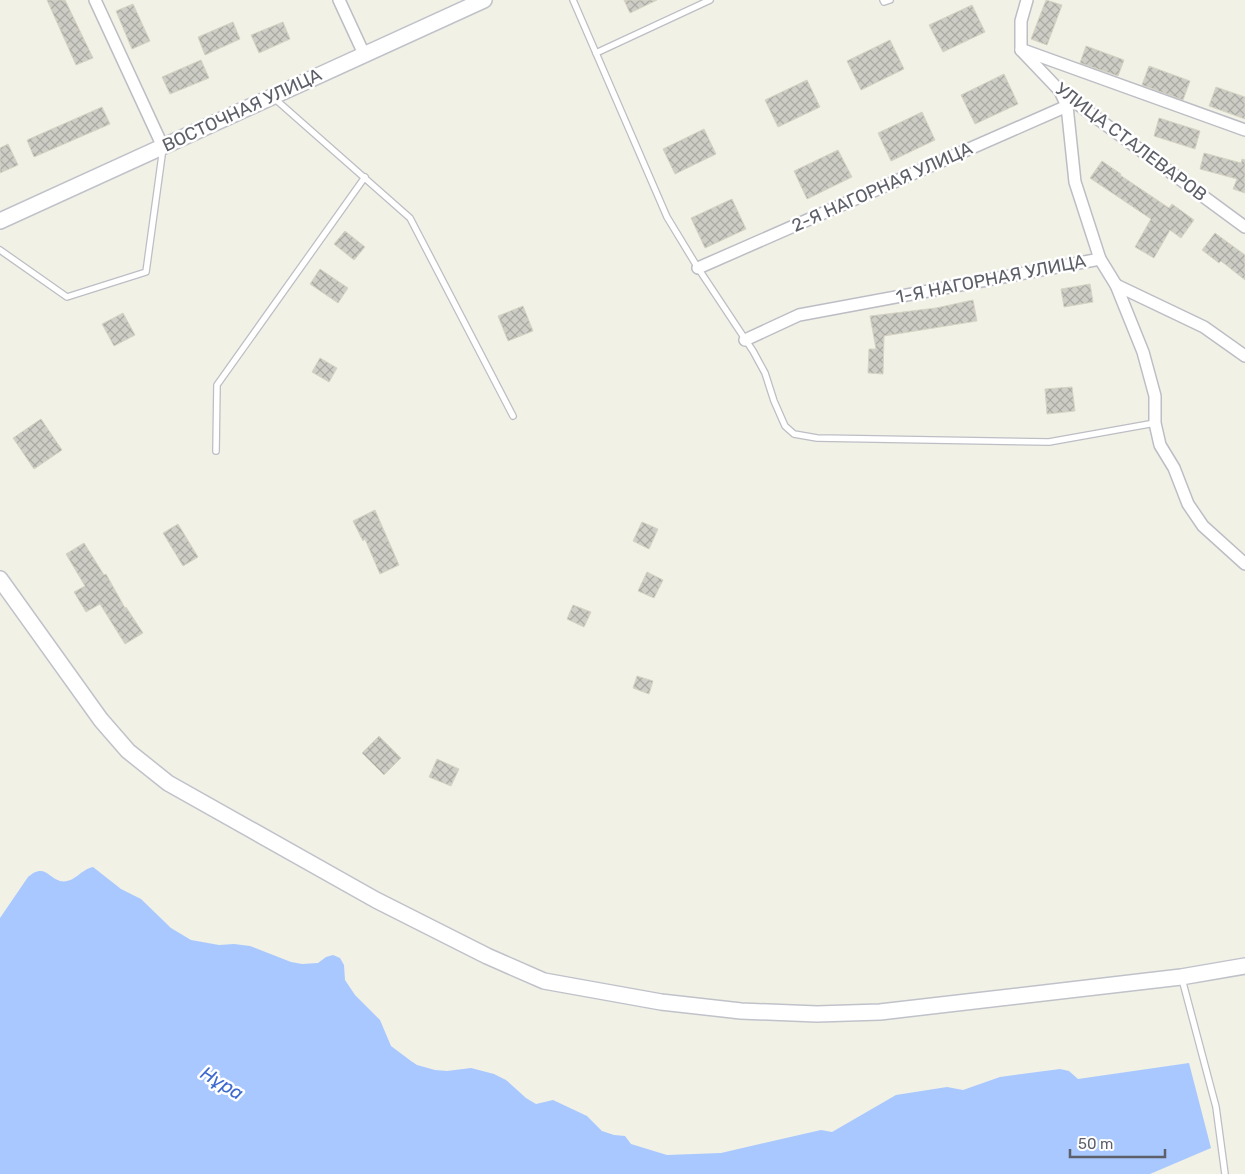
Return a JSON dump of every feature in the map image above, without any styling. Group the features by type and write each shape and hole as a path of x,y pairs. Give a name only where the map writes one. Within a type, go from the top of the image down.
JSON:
{"street":[{"path":"95,0 163,147"},
{"path":"339,0 364,54"},
{"name":"ВОСТОЧНАЯ УЛИЦА","path":"0,221 484,0"},
{"path":"1021,50 1021,20 1027,0"},
{"name":"УЛИЦА СТАЛЕВАРОВ","path":"1021,50 1060,91 1245,226"},
{"name":"УЛИЦА СТАЛЕВАРОВ","path":"1021,50 1245,130"},
{"name":"1-Я НАГОРНАЯ УЛИЦА","path":"745,340 799,315 1100,259 1075,182 1067,106 1060,91"},
{"name":"2-Я НАГОРНАЯ УЛИЦА","path":"698,268 1067,106"},
{"path":"1100,259 1116,284 1143,352 1155,396 1155,423 1160,445 1174,468 1188,504 1203,526 1245,564"},
{"path":"1116,284 1204,327 1245,356"},
{"path":"0,579 101,720 128,751 168,783 376,900 487,956 544,981 661,1002 741,1011 817,1014 880,1012 1181,976 1245,966"}],"lane":[{"path":"573,0 667,217 765,373 785,426 794,434 817,438 1049,442 1155,423"},
{"path":"596,53 710,0"},
{"path":"883,0 884,2 890,0"},
{"path":"273,96 410,218 512,416"},
{"path":"0,250 67,297 146,272 163,147"},
{"path":"216,452 217,386 365,177"},
{"path":"1181,976 1216,1107 1225,1174"}],"water":[{"name":"Нұра","path":"93,867 121,889 141,899 171,928 191,940 219,945 250,946 291,962 302,964 318,963 326,957 333,955 340,958 344,965 345,980 355,995 380,1020 391,1046 417,1065 447,1071 471,1068 494,1074 506,1080 526,1098 536,1104 553,1100 587,1116 602,1131 625,1136 631,1144 667,1155 721,1153 821,1130 832,1132 896,1095 947,1087 963,1090 1000,1077 1060,1069 1069,1071 1078,1079 1189,1063 1211,1148 1150,1174 0,1174 0,918 28,877 34,873 42,871 60,881 65,881"}],"building":[{"path":"47,0 65,0 93,58 76,65"},
{"path":"624,0 657,0 630,13"},
{"path":"1046,0 1062,5 1047,45 1031,39"},
{"path":"133,4 150,41 132,49 116,11"},
{"path":"972,5 985,32 943,52 929,25"},
{"path":"233,22 240,39 205,55 198,37"},
{"path":"283,22 290,39 259,53 251,35"},
{"path":"890,40 904,69 861,90 847,61"},
{"path":"1086,46 1124,60 1118,76 1080,63"},
{"path":"201,60 209,78 170,94 162,77"},
{"path":"1149,66 1190,81 1183,100 1142,85"},
{"path":"1004,74 1018,104 975,124 961,95"},
{"path":"807,80 820,107 778,127 765,100"},
{"path":"1216,87 1245,97 1245,119 1209,106"},
{"path":"102,107 110,124 34,157 27,140"},
{"path":"922,112 935,140 891,161 878,133"},
{"path":"1159,118 1200,131 1195,149 1154,136"},
{"path":"704,129 716,154 675,174 663,149"},
{"path":"8,144 18,165 0,173 0,148"},
{"path":"838,150 852,177 807,199 794,171"},
{"path":"1204,153 1241,163 1242,159 1245,160 1245,193 1233,189 1237,179 1200,169"},
{"path":"1102,161 1169,208 1172,204 1194,220 1181,238 1170,230 1154,258 1135,247 1151,219 1090,178"},
{"path":"732,199 746,229 705,248 691,218"},
{"path":"345,231 365,247 354,260 334,244"},
{"path":"1215,233 1245,255 1245,280 1221,261 1219,263 1202,250"},
{"path":"320,269 348,288 338,303 310,284"},
{"path":"1090,284 1093,302 1064,307 1061,289"},
{"path":"973,300 977,321 884,336 883,374 868,373 869,349 876,349 870,316 936,308"},
{"path":"523,306 533,331 508,341 498,316"},
{"path":"123,313 135,335 114,346 102,324"},
{"path":"320,358 337,368 329,382 312,372"},
{"path":"1072,387 1075,411 1047,414 1045,389"},
{"path":"41,419 62,450 34,469 13,438"},
{"path":"375,510 399,565 380,574 365,539 363,541 353,521"},
{"path":"642,522 658,529 649,549 633,541"},
{"path":"178,524 198,557 183,566 163,533"},
{"path":"84,543 143,633 125,644 100,604 86,612 74,592 85,586 66,554"},
{"path":"647,572 663,580 654,598 638,591"},
{"path":"573,605 591,612 584,627 567,619"},
{"path":"637,676 653,681 649,694 633,688"},
{"path":"379,736 401,758 384,775 362,753"},
{"path":"437,759 459,769 451,786 429,777"}]}
